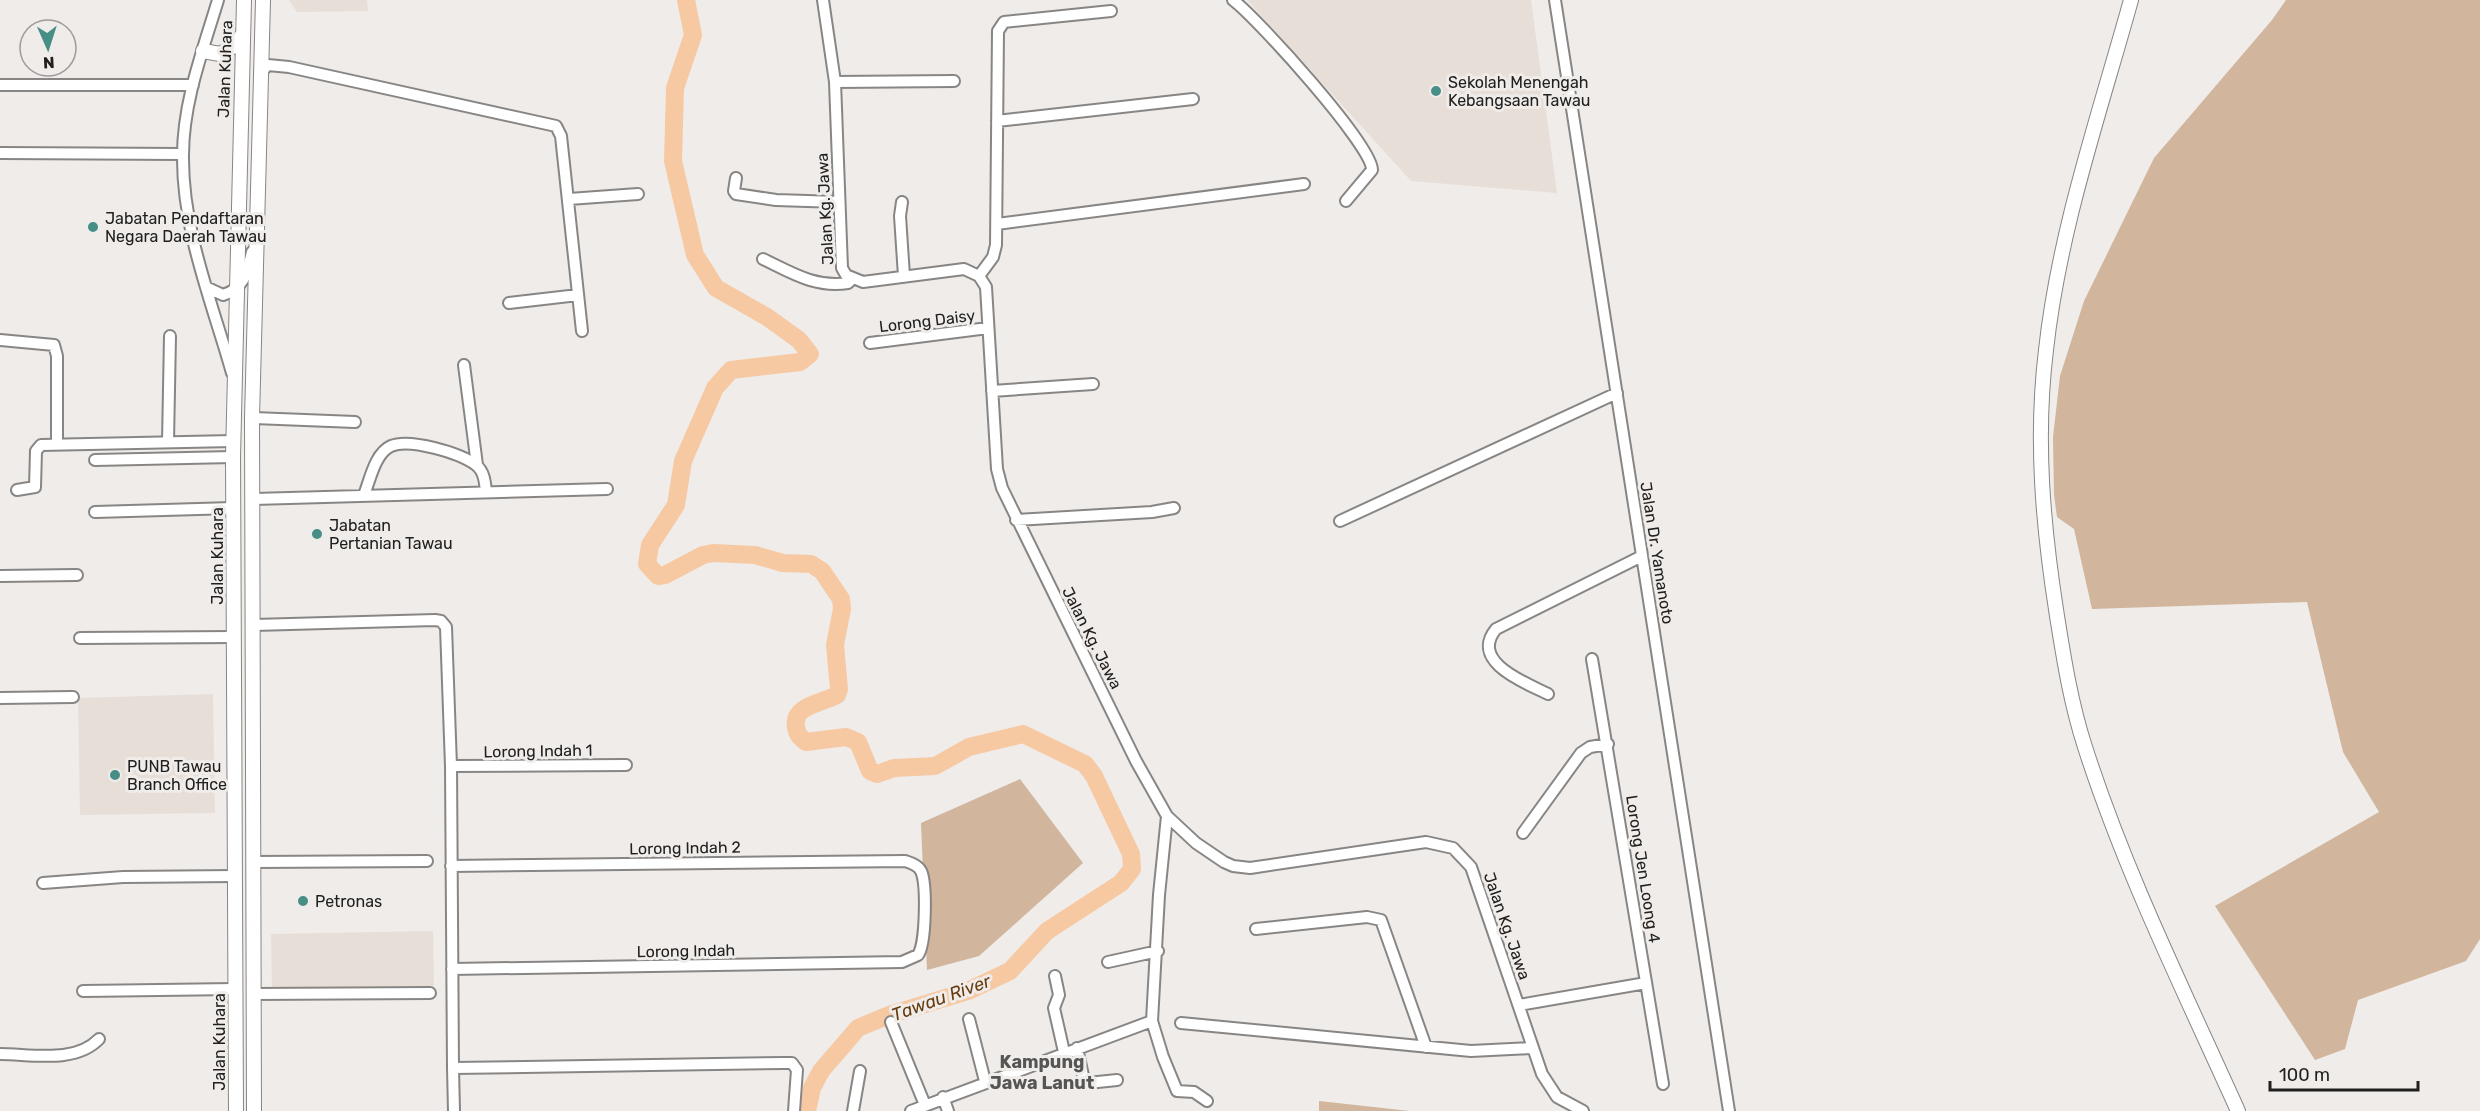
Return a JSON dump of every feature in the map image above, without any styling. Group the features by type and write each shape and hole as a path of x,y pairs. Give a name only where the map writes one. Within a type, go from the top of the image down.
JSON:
{"main road":[{"name":"Jalan Kuhara","path":"236,1111 233,441 244,0"},
{"path":"254,1111 252,418 263,0"},
{"path":"2131,0 2076,200 2050,315 2041,444 2045,530 2066,672 2084,744 2134,878 2238,1111"},
{"path":"203,51 220,54 236,45 242,35"}],"street":[{"path":"218,0 193,85 182,154 188,213 234,379"},
{"name":"Jalan Kg. Jawa","path":"823,0 835,82 842,268 846,275 863,282 964,269 979,276 986,287 997,469 1016,520 1153,795 1167,816 1212,855 1233,867 1250,868 1406,843 1441,843 1454,848 1471,867 1519,1005 1531,1048 1545,1079 1557,1097 1584,1111"},
{"path":"1233,0 1259,22 1336,113 1371,160 1372,170 1346,201"},
{"name":"Jalan Dr. Yamanoto","path":"1555,0 1729,1111"},
{"path":"979,276 993,258 997,224 998,31 1000,25 1004,22 1111,11"},
{"path":"260,73 268,65 289,67 549,122 556,126 561,136 582,331"},
{"path":"835,82 954,81"},
{"path":"0,85 193,85"},
{"path":"997,120 1193,99"},
{"path":"0,153 182,154"},
{"path":"736,178 734,191 736,194 776,200 838,202"},
{"path":"997,224 1304,184"},
{"path":"568,199 638,194"},
{"path":"902,202 904,276"},
{"path":"207,288 223,295 235,290 245,281 255,240"},
{"path":"763,259 817,283 842,284 852,279"},
{"path":"509,303 578,295"},
{"name":"Lorong Daisy","path":"870,344 988,328"},
{"path":"168,442 170,336"},
{"path":"0,340 54,345 57,356 57,445"},
{"path":"464,365 477,465 483,475 486,491"},
{"path":"992,391 1093,384"},
{"path":"1340,521 1617,393"},
{"path":"252,418 355,422"},
{"path":"16,490 35,488 36,451 41,446 233,441"},
{"path":"364,495 379,457 391,446 412,444 436,448 477,465"},
{"path":"95,460 233,456"},
{"path":"252,499 607,489"},
{"path":"95,512 233,508"},
{"path":"1016,520 1152,512 1174,508"},
{"path":"1548,694 1499,669 1490,648 1490,637 1497,630 1642,556"},
{"path":"0,576 77,575"},
{"path":"254,625 441,621 448,634 454,1111"},
{"path":"80,638 234,637"},
{"name":"Lorong Jen Loong 4","path":"1592,659 1663,1084"},
{"path":"0,698 73,697"},
{"path":"1523,833 1581,753 1590,747 1608,744"},
{"name":"Lorong Indah 1","path":"451,766 626,765"},
{"path":"1167,816 1159,895 1158,951 1152,1020 1163,1057 1177,1091 1194,1092 1207,1101"},
{"path":"253,862 427,861"},
{"name":"Lorong Indah 2","path":"452,866 905,861 917,866 922,877 924,939 918,956"},
{"path":"44,883 123,878 235,876"},
{"path":"1256,929 1367,917 1381,920 1426,1047"},
{"path":"1108,963 1158,951"},
{"name":"Lorong Indah","path":"452,969 902,962 918,956"},
{"path":"1055,976 1059,995 1054,1008 1064,1052"},
{"path":"1519,1005 1646,983"},
{"path":"83,992 236,989"},
{"path":"254,994 430,993"},
{"path":"969,1019 985,1081"},
{"path":"911,1111 985,1081 1152,1020"},
{"path":"891,1022 925,1105"},
{"path":"1181,1023 1471,1051 1531,1048"},
{"path":"0,1054 66,1055 82,1051 99,1039"},
{"path":"1077,1048 1084,1080 1088,1083 1117,1080"},
{"path":"453,1068 792,1063 797,1070 794,1111"},
{"path":"853,1111 860,1071"},
{"path":"943,1097 948,1111"}],"shaded area":[{"path":"289,0 367,0 368,11 297,12"},
{"name":"Sekolah Menengah Kebangsaan Tawau","path":"1247,0 1531,0 1557,193 1411,181"},
{"path":"2286,0 2480,0 2480,939 2466,961 2358,1000 2345,1049 2315,1060 2215,906 2379,812 2343,752 2307,602 2092,609 2074,529 2057,517 2054,495 2053,437 2060,376 2084,301 2154,158 2272,20"},
{"path":"213,694 215,813 80,815 78,698"},
{"path":"1020,779 1083,863 979,956 927,970 921,823"},
{"path":"433,931 434,986 272,988 271,934"},
{"path":"1319,1101 1410,1111 1319,1111"}],"waterway":[{"name":"Tawau River","path":"686,0 693,35 675,88 673,161 695,255 716,288 767,317 799,340 810,354 800,362 731,370 715,388 683,461 676,505 650,545 647,564 658,576 665,575 703,555 713,553 755,555 783,563 811,564 822,571 841,599 842,609 835,645 839,689 837,695 810,706 799,714 796,727 802,739 806,742 846,737 858,742 870,771 877,774 894,768 935,766 969,747 1023,734 1085,764 1094,776 1131,854 1132,869 1121,883 1047,931 1010,971 968,991 889,1015 858,1028 821,1071 812,1088 807,1111"}],"place":[{"name":"Sekolah Menengah Kebangsaan Tawau","path":"1436,91"},
{"name":"Jabatan Pendaftaran Negara Daerah Tawau","path":"93,227"},
{"name":"Jabatan Pertanian Tawau","path":"317,534"},
{"name":"PUNB Tawau Branch Office","path":"115,775"},
{"name":"Petronas","path":"303,901"}],"district":[{"name":"Kampung Jawa Lanut","path":"1042,1072"}]}
